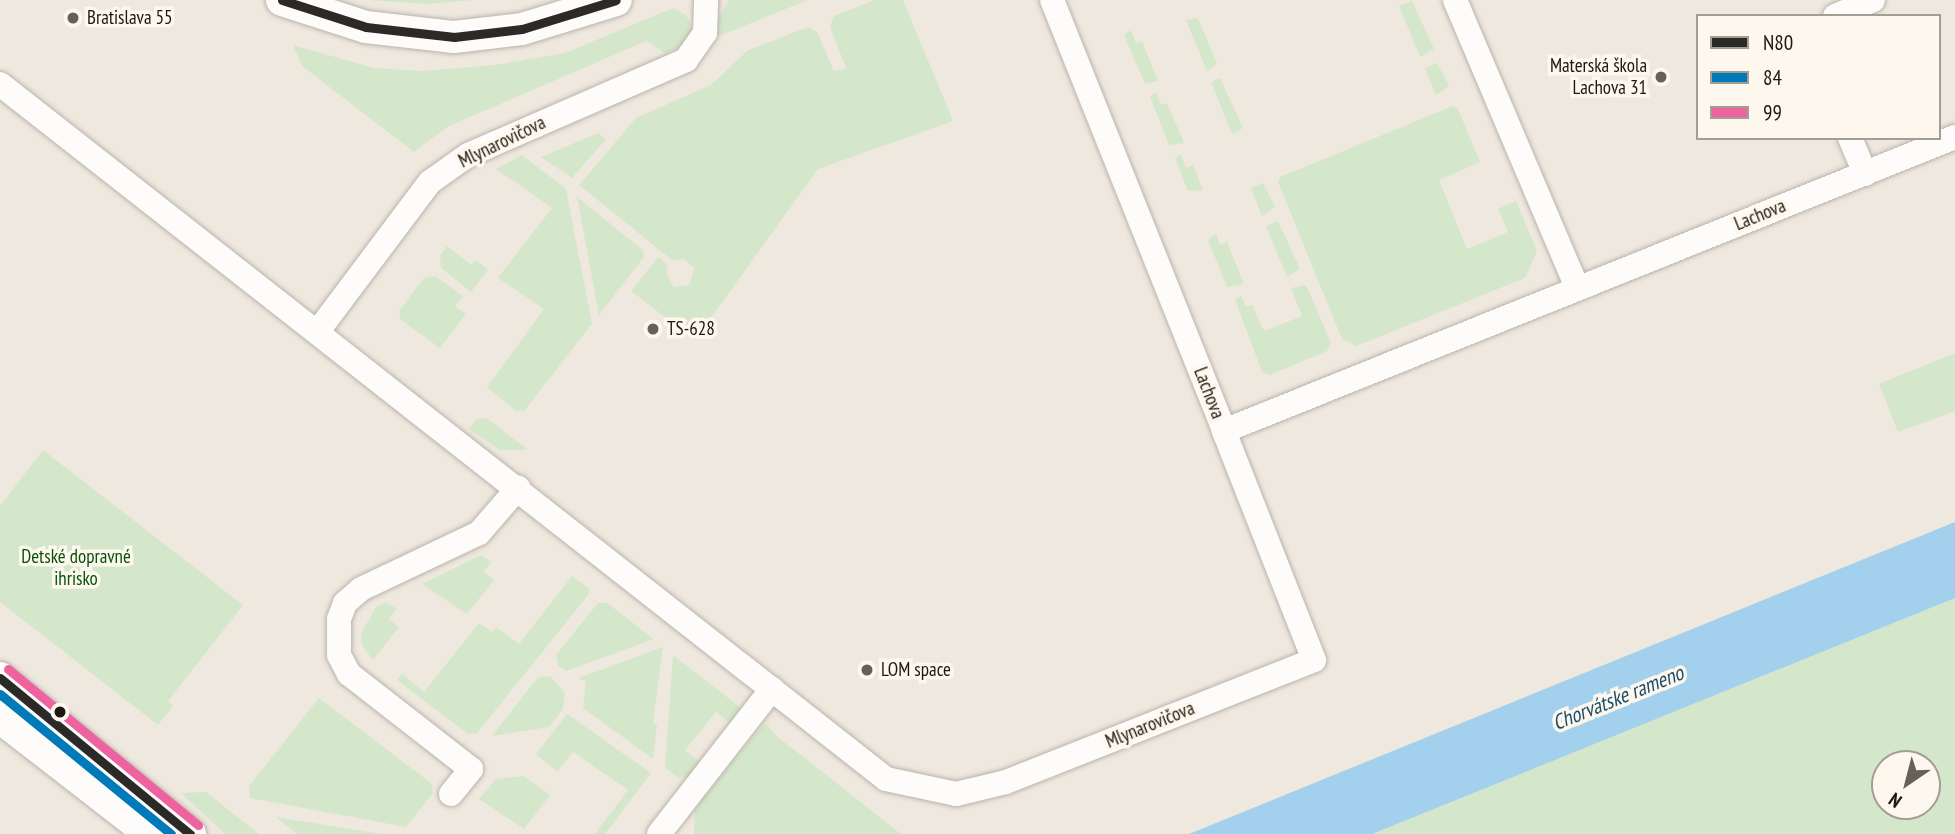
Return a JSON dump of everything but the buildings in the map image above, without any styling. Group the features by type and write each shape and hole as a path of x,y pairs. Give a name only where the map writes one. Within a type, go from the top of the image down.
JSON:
{"street":[{"path":"282,0 366,27 454,37 546,24 616,0"},
{"name":"Mlynarovičova","path":"318,331 430,182 468,155 686,60 705,33 706,0"},
{"name":"Lachova","path":"1052,0 1224,431 1955,137"},
{"path":"1455,0 1577,287"},
{"path":"1840,14 1873,0"},
{"name":"Mlynarovičova","path":"0,84 519,488 886,779 956,794 1006,782 1314,660 1224,431"},
{"path":"1851,140 1865,174"},
{"path":"451,794 471,769 349,674 339,655 339,619 345,603 361,589 479,533 519,488"},
{"path":"0,678 190,834"},
{"path":"659,834 772,689"},
{"path":"5,724 151,834"}],"green space":[{"path":"369,0 475,0 427,4"},
{"path":"729,0 808,0 714,38 717,20"},
{"path":"875,0 903,0 953,121 818,169 695,340 631,291 658,257 668,265 666,273 674,287 689,285 695,268 683,259 673,261 579,185 636,118 711,85 747,51 808,27 817,32 834,71 846,68 830,27 834,16"},
{"path":"1412,1 1434,49 1420,57 1399,6"},
{"path":"673,8 686,15 691,25 689,38 679,47 665,53 646,41 447,127 414,152 302,66 293,45 374,68 422,71 495,65 565,53"},
{"path":"1198,18 1217,64 1207,71 1186,20"},
{"path":"1131,30 1136,43 1142,41 1158,81 1145,84 1124,35"},
{"path":"1437,63 1449,86 1436,95 1425,68"},
{"path":"1220,78 1243,128 1232,134 1211,82"},
{"path":"1156,92 1161,105 1167,103 1184,143 1169,145 1150,97"},
{"path":"1453,106 1458,109 1480,162 1439,180 1467,249 1508,232 1498,209 1516,201 1537,251 1525,278 1356,346 1342,339 1278,182 1280,177"},
{"path":"598,133 606,139 572,178 541,157"},
{"path":"1181,154 1186,168 1193,165 1203,190 1188,191 1175,158"},
{"path":"522,155 566,189 592,324 524,411 516,411 487,387 544,309 498,278 552,208 496,169"},
{"path":"1263,183 1275,207 1262,216 1251,188"},
{"path":"577,197 643,250 644,257 599,315"},
{"path":"1278,221 1300,269 1287,277 1266,226"},
{"path":"1216,233 1220,245 1227,242 1244,284 1227,287 1208,240"},
{"path":"447,246 471,265 476,260 488,270 471,292 441,268 440,256"},
{"path":"435,276 463,296 455,306 466,314 440,348 401,320 399,311 424,278"},
{"path":"1306,285 1331,343 1327,351 1270,375 1262,372 1235,299 1241,296 1246,307 1252,305 1264,331 1302,316 1291,288"},
{"path":"1955,353 1955,411 1898,432 1879,384"},
{"path":"487,418 528,450 500,450 469,429 477,419"},
{"name":"Detské dopravné ihrisko","path":"43,450 243,605 168,701 173,706 158,725 0,602 0,506"},
{"path":"481,555 491,562 484,572 494,580 467,614 422,584"},
{"path":"572,576 589,588 588,595 477,733 468,734 397,680 402,674 424,692 479,623 492,632 496,627 519,644"},
{"path":"1955,598 1955,834 1372,834 1520,773"},
{"path":"386,602 397,609 389,619 399,627 373,660 362,645 361,633 377,606"},
{"path":"598,603 607,603 654,639 566,671 558,665 556,655"},
{"path":"663,647 653,723 657,725 653,759 583,708 586,682 579,678"},
{"path":"673,655 741,708 730,723 716,712 685,750 701,763 689,777 677,777 665,768"},
{"path":"550,676 565,693 563,709 549,727 492,736 538,677"},
{"path":"319,698 432,784 433,793 406,827 250,798 249,786"},
{"path":"567,714 651,773 605,834 595,834 628,790 573,752 557,772 536,754"},
{"path":"765,723 778,737 901,834 694,834 695,807"},
{"path":"524,776 550,795 524,829 479,799 496,779"},
{"path":"206,792 259,834 225,834 181,793"},
{"path":"276,817 381,834 297,834"}],"water":[{"name":"Chorvátske rameno","path":"1955,522 1955,598 1372,834 1189,834"}],"transit line":[{"name":"N80","path":"282,0 366,27 454,37 522,29 616,0"},
{"name":"99","path":"8,669 198,825"},
{"name":"N80","path":"0,678 190,834"},
{"name":"84","path":"0,694 171,834"}],"place":[{"name":"Bratislava 55","path":"73,18"},
{"name":"Materská škola Lachova 31","path":"1661,77"},
{"name":"TS-628","path":"653,329"},
{"name":"LOM space","path":"867,670"}]}
